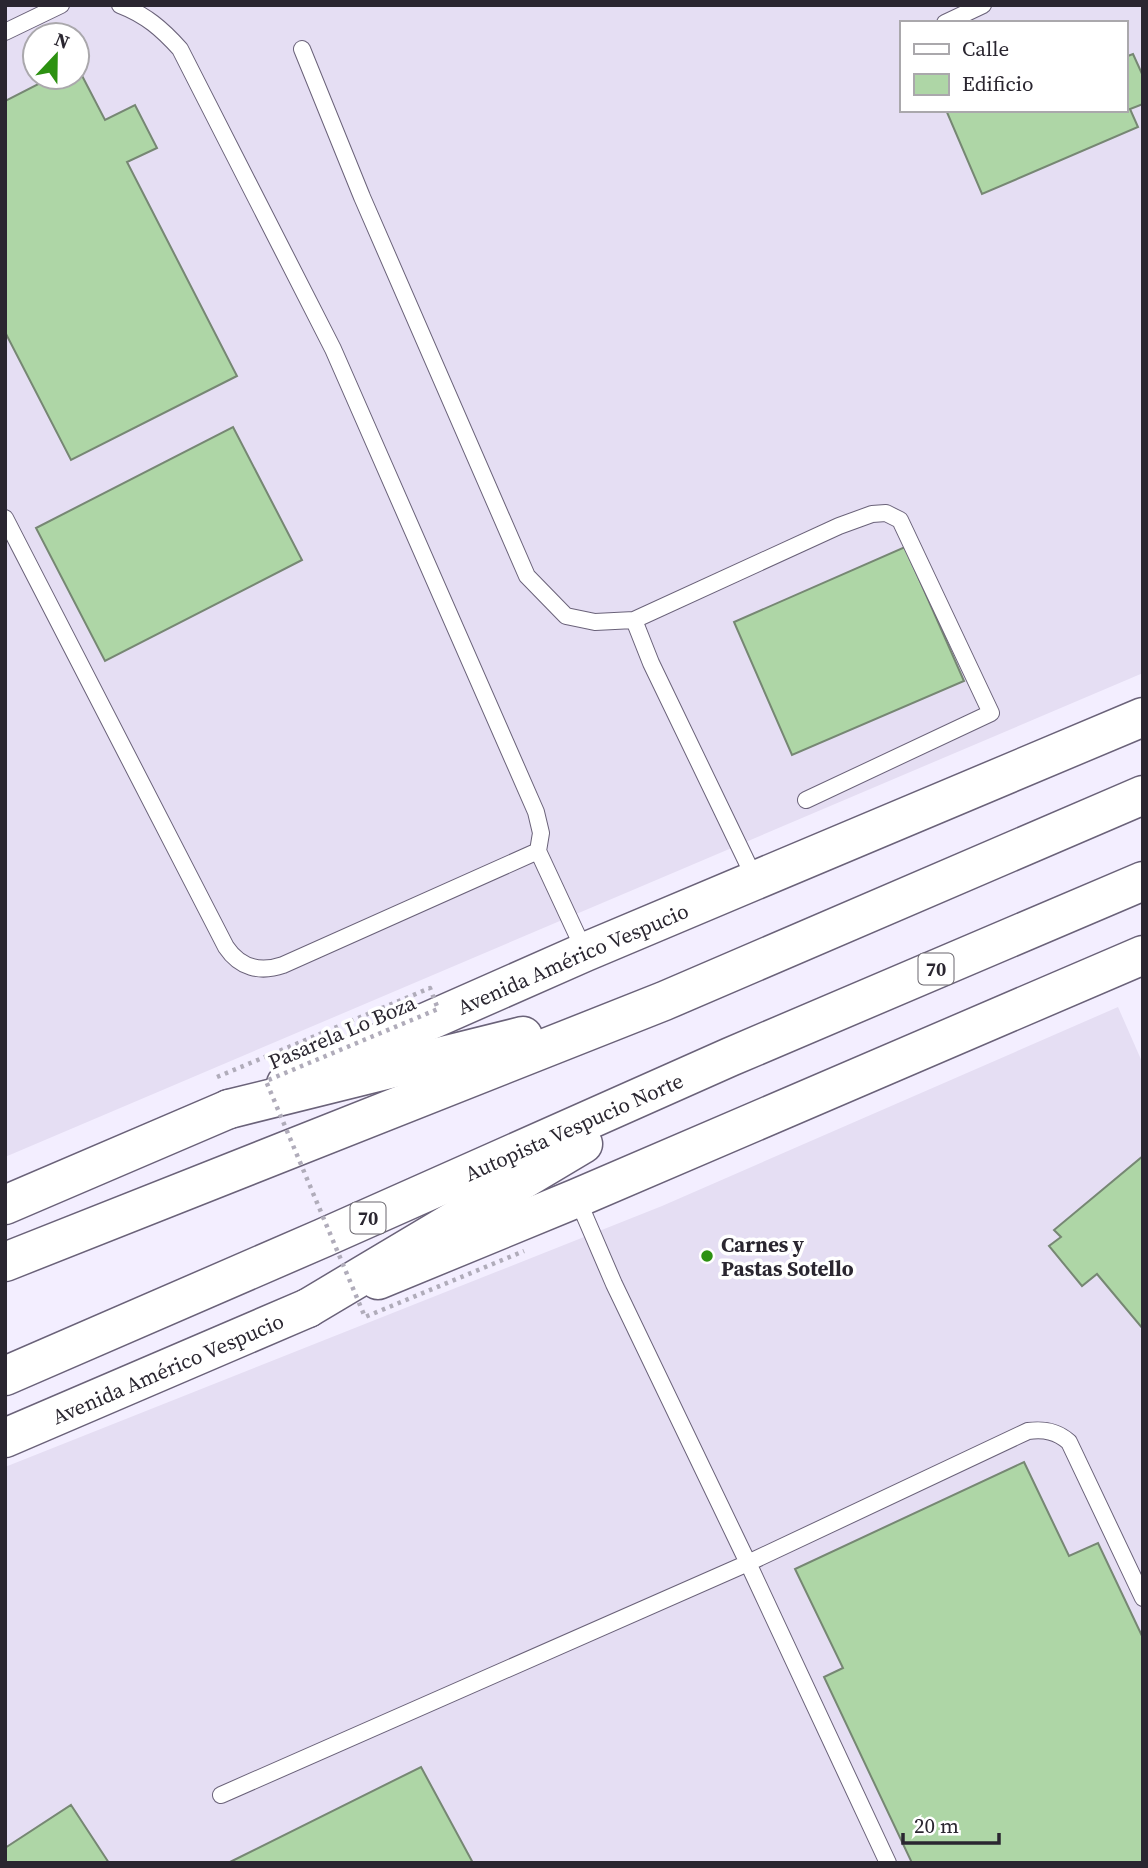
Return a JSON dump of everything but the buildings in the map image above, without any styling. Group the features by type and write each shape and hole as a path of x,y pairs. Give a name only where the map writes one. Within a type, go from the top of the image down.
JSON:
{"main road":[{"name":"Avenida Américo Vespucio","path":"5,1205 223,1093 585,952 1143,717"},
{"path":"5,1262 664,1000 1143,795"},
{"name":"Autopista Vespucio Norte","path":"5,1376 730,1057 1143,881"},
{"name":"Avenida Américo Vespucio","path":"5,1438 308,1308 577,1198 1143,954"},
{"path":"223,1093 664,1000"},
{"path":"308,1308 730,1057"}],"lane":[{"path":"5,32 61,5"},
{"path":"120,5 138,12 162,29 180,49 333,349 536,812 541,833 538,851 585,952"},
{"path":"949,21 983,5"},
{"path":"302,49 362,197 527,576 566,616 595,622 634,621 839,526 872,514 886,513 900,520 991,713 806,800"},
{"path":"5,518 226,947 239,962 260,970 283,965 538,851"},
{"path":"634,621 650,663 755,880"},
{"path":"577,1198 614,1284 888,1863"},
{"path":"221,1795 748,1563 1028,1431 1040,1429 1062,1435 1069,1442 1143,1598"}],"path":[{"name":"Pasarela Lo Boza","path":"223,1093 430,988 438,1009 265,1081 365,1317 524,1251"}],"shaded area":[{"path":"5,5 1143,5 1143,673 5,1157"},
{"path":"1118,1007 1143,1064 1143,1863 5,1863 5,1467 662,1206"}],"place":[{"name":"Carnes y Pastas Sotello","path":"707,1256"}]}
